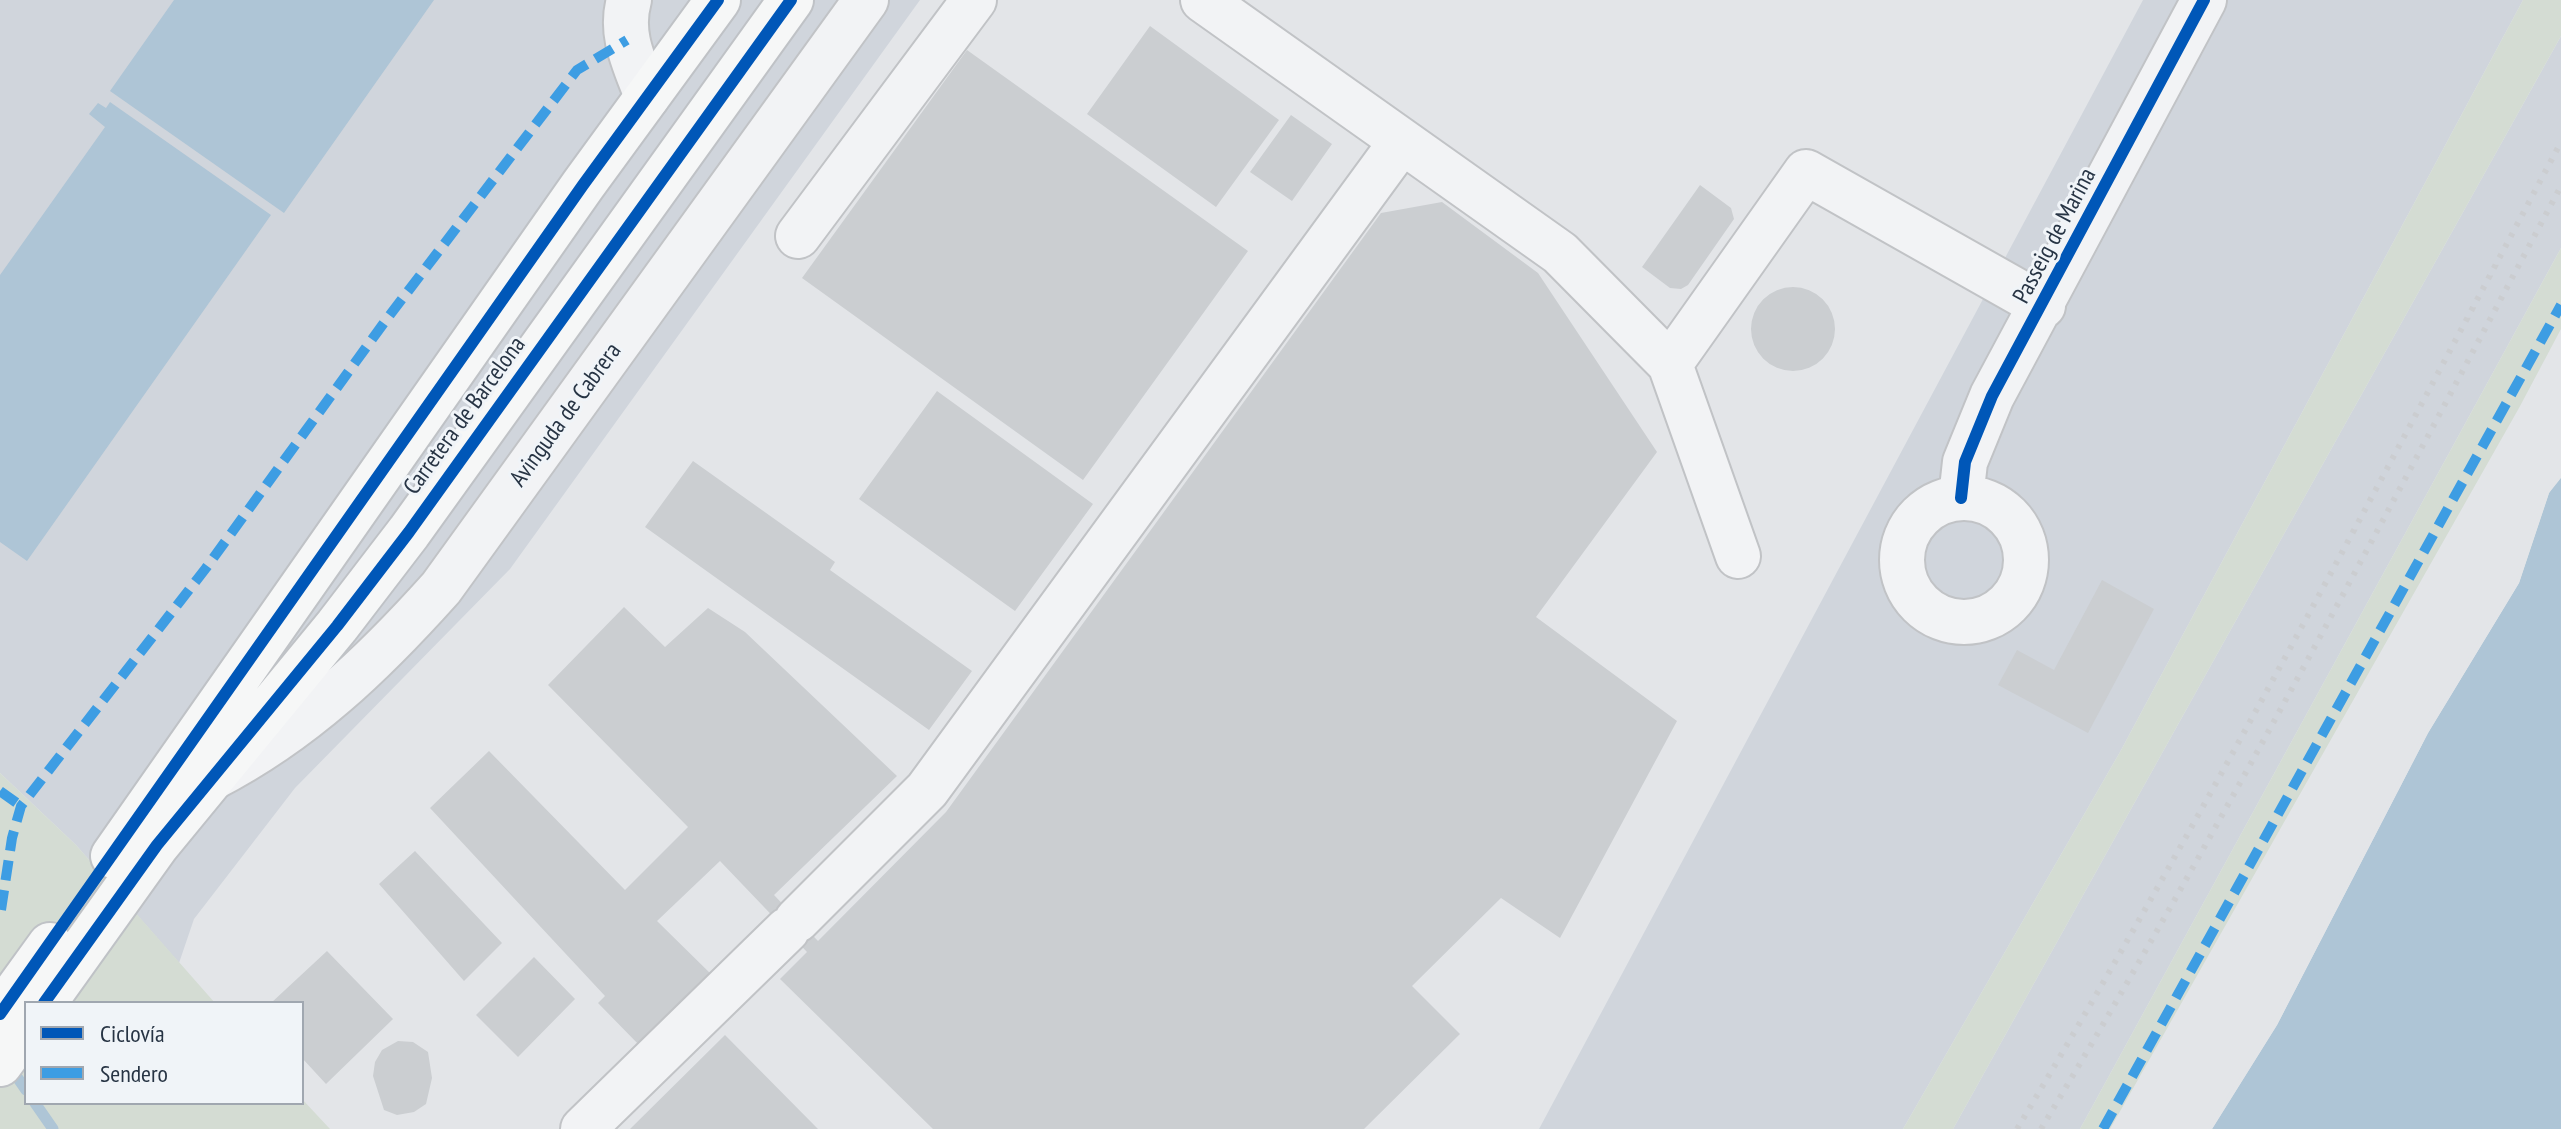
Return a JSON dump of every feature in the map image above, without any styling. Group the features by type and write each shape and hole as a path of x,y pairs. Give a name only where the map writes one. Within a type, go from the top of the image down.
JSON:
{"main road":[{"name":"Carretera de Barcelona","path":"144,838 647,97 718,0"},
{"name":"Carretera de Barcelona","path":"144,838 212,778 409,532 791,0"},
{"path":"45,1001 144,838"},
{"path":"0,1014 144,838"},
{"path":"0,1064 24,1031"}],"street":[{"path":"629,0 623,21 630,52 647,97"},
{"name":"Avinguda de Cabrera","path":"212,778 260,753 326,705 386,648 441,588 866,0"},
{"path":"798,236 974,0"},
{"path":"1203,0 1560,253 1670,364 1738,556"},
{"name":"Passeig de Marina","path":"1961,498 1965,462 1976,432 2204,0"},
{"path":"583,1129 927,790 1402,141"},
{"path":"1670,364 1806,172 2043,306"}],"shaded area":[{"path":"0,0 920,0 510,569 295,788 194,919 179,963 76,845 0,773"},
{"path":"2143,0 2523,0 2120,752 1903,1129 1539,1129"},
{"path":"2523,0 2561,0 2561,36 1953,1129 1903,1129 2120,752"},
{"path":"2561,36 2561,248 2080,1129 1953,1129"},
{"path":"2561,248 2561,329 2519,408 2110,1129 2080,1129"},
{"path":"0,773 76,845 213,1001 24,1001 24,1105 304,1105 304,1101 330,1129 0,1129"}],"water":[{"path":"174,0 434,0 284,213 110,91"},
{"path":"110,102 271,215 27,561 0,542 0,275 105,127 89,114 98,103 106,108"},
{"path":"2561,478 2561,1129 2212,1129 2277,1025 2428,733 2519,583 2549,493"}],"pier":[{"path":"2561,474 2549,493 2519,583 2428,733 2277,1025 2212,1129 2207,1129 2274,1023 2424,732 2515,581 2545,491"}],"building":[{"path":"1150,26 1279,120 1216,207 1087,114"},
{"path":"967,50 1248,251 1083,480 802,278"},
{"path":"1291,115 1332,144 1292,201 1250,172"},
{"path":"1700,185 1731,208 1734,219 1688,285 1681,289 1670,288 1642,267"},
{"path":"1442,202 1538,273 1657,452 1536,617 1677,721 1560,938 1501,898 1412,986 1460,1034 1364,1129 933,1129 780,979 807,952 720,861 657,921 714,977 642,1048 598,1003 605,996 430,808 489,751 625,890 688,827 548,685 624,607 665,647 708,608 745,632 897,776 774,895 818,941 946,812 1381,213"},
{"path":"1793,287 1809,290 1823,299 1832,313 1835,329 1832,345 1823,359 1809,368 1793,371 1777,368 1763,359 1754,345 1751,329 1754,313 1763,299 1777,290"},
{"path":"937,391 1093,504 1015,611 859,499"},
{"path":"693,461 835,562 830,570 972,671 929,730 645,527"},
{"path":"2102,580 2154,609 2088,733 1998,685 2017,650 2054,670"},
{"path":"415,851 502,943 464,981 379,884"},
{"path":"327,951 393,1019 326,1084 304,1060 304,1001 273,1001"},
{"path":"534,957 575,999 518,1057 476,1015"},
{"path":"725,1035 818,1129 630,1129"},
{"path":"398,1041 413,1042 428,1052 432,1078 426,1104 414,1112 397,1115 384,1110 373,1076 375,1062 382,1050"}],"waterway":[{"path":"10,1067 24,1087"},
{"path":"36,1105 53,1129"}],"railway":[{"path":"2017,1129 2227,763 2561,142"},
{"path":"2041,1129 2242,779 2561,186"}],"marked path":[{"path":"1,910 12,838 21,806 206,568 386,320 577,70 627,40"},
{"path":"2103,1129 2561,305"},
{"path":"0,791 21,806"}],"cycle path":[{"path":"0,1014 583,185 718,0"},
{"path":"45,1001 157,845 337,626 409,532 791,0"},
{"path":"1961,498 1965,462 1992,396 2204,0"}]}
